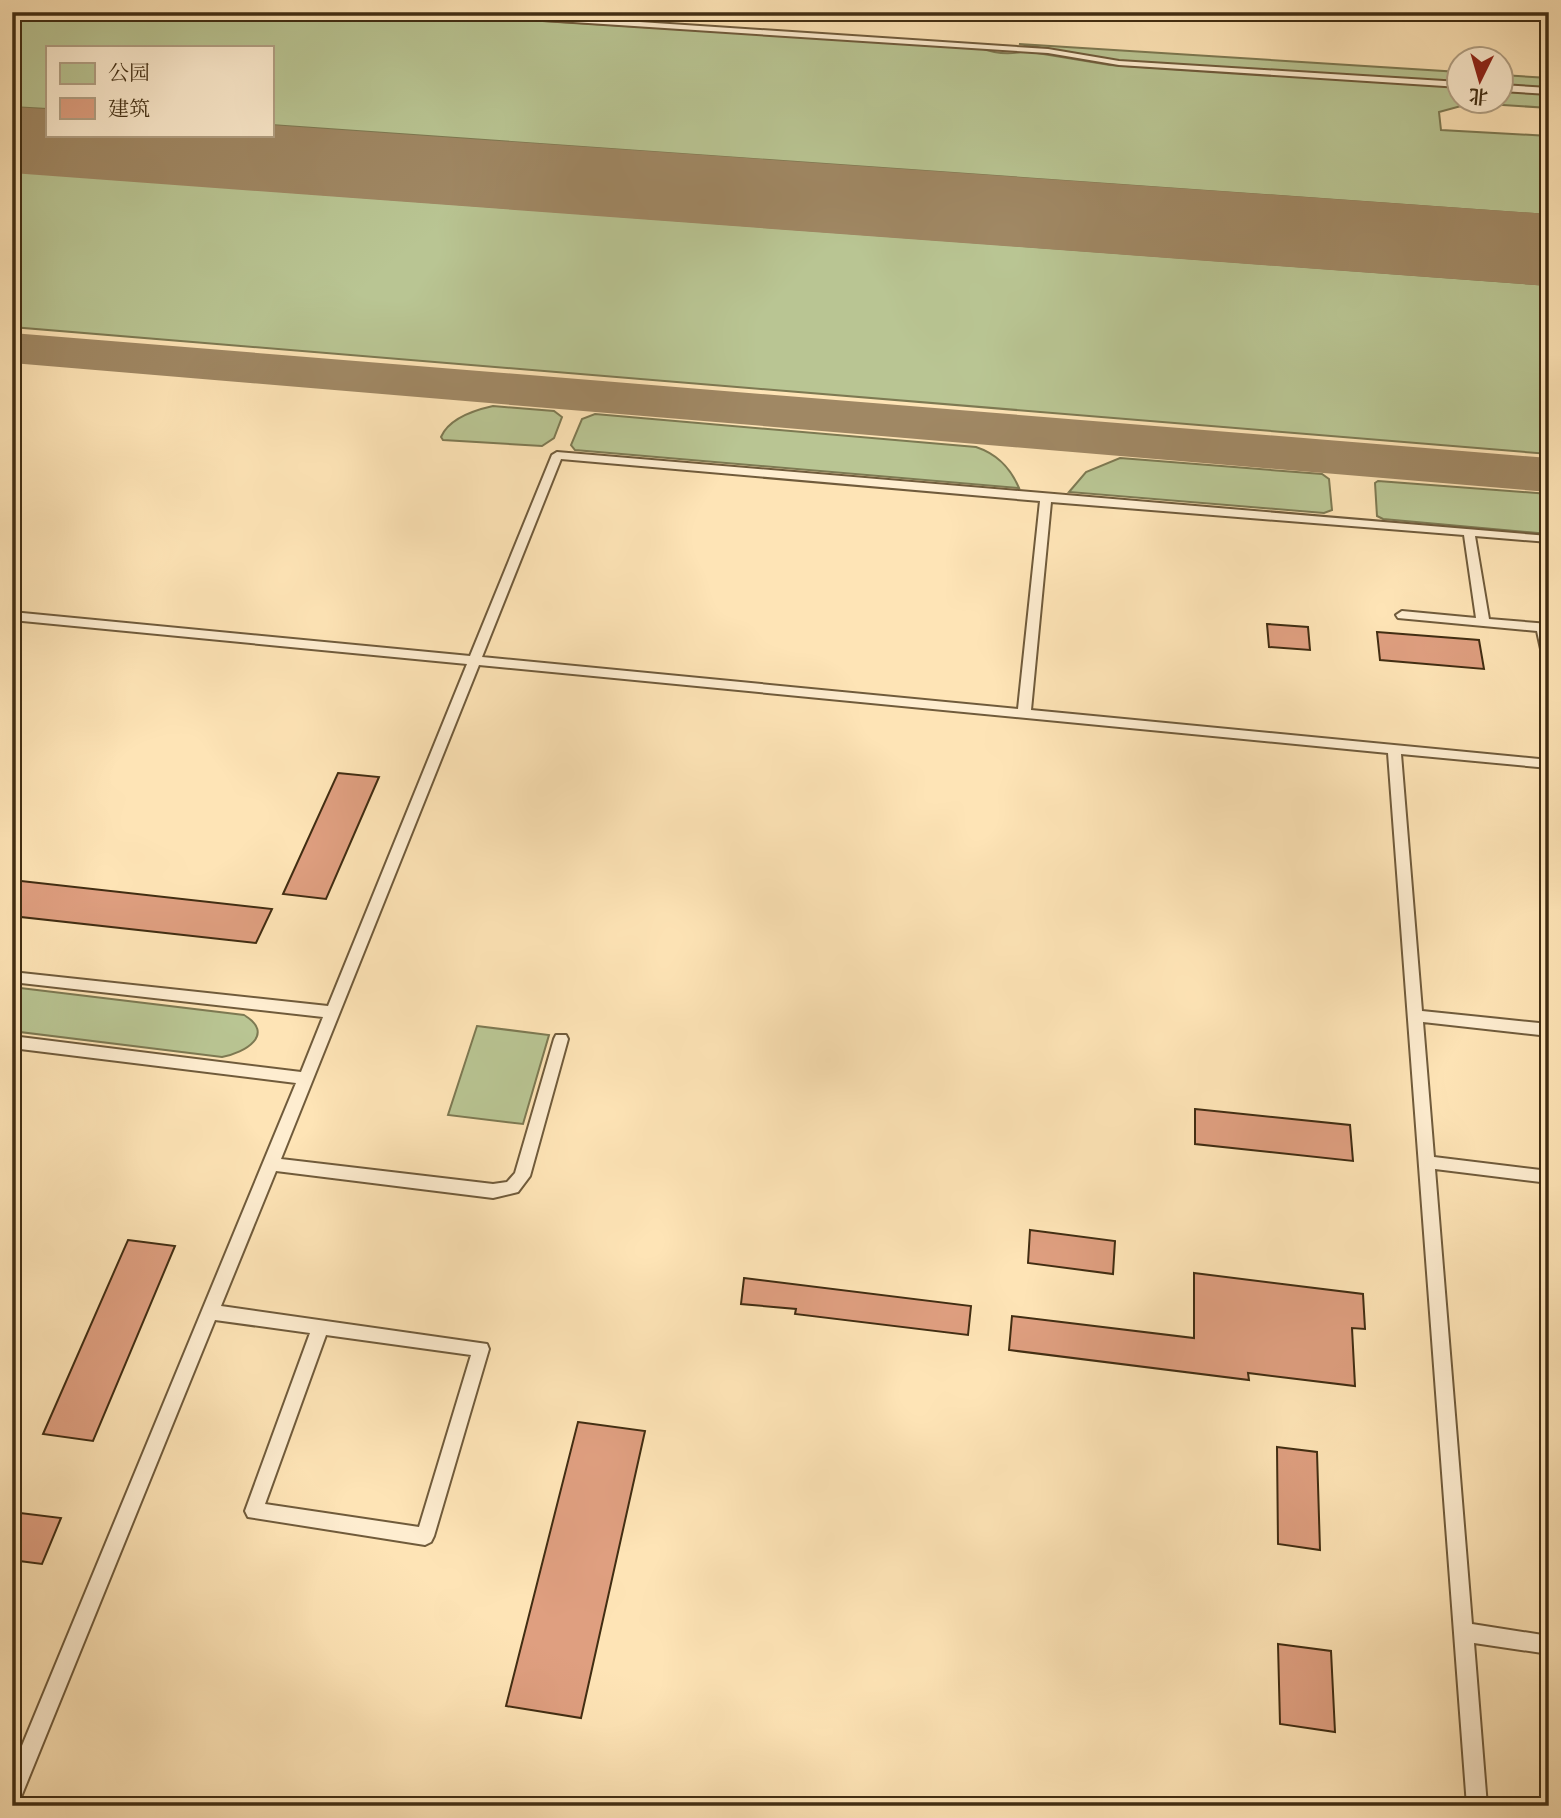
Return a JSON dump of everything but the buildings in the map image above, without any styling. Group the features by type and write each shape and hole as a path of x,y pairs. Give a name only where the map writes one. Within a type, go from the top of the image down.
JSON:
{"lane":[{"path":"449,12 1048,51 1119,63 1446,84"},
{"path":"1516,89 1549,91"},
{"path":"12,1796 557,455 1549,539"},
{"path":"1024,713 1046,498"},
{"path":"1469,532 1483,622"},
{"path":"1402,615 1545,627 1547,649"},
{"path":"12,616 1549,764"},
{"path":"1394,749 1477,1806"},
{"path":"12,977 332,1012"},
{"path":"1415,1016 1549,1030"},
{"path":"271,1164 493,1191 512,1187 522,1176 561,1039"},
{"path":"12,1042 306,1078"},
{"path":"1426,1162 1549,1177"},
{"path":"210,1312 321,1327 481,1349 425,1536 254,1511 321,1327"},
{"path":"1463,1632 1549,1645"}],"green space":[{"path":"12,12 388,12 413,16 431,14 981,48 1003,53 1025,51 1110,65 1446,86 1446,110 1439,112 1441,130 1549,136 1549,215 273,125 273,46 46,46 46,109 12,107"},
{"path":"1019,44 1446,71 1446,81 1115,61"},
{"path":"1516,76 1549,78 1549,88 1516,86"},
{"path":"1516,91 1549,93 1549,108 1516,106"},
{"path":"12,171 1549,285 1549,454 12,327"},
{"path":"493,406 554,411 562,417 554,438 542,446 443,440 441,437 456,420"},
{"path":"595,414 976,447 1002,462 1019,488 575,450 571,445 582,419"},
{"path":"1120,458 1322,474 1329,479 1332,510 1324,513 1069,492 1086,472"},
{"path":"1378,481 1549,494 1549,534 1383,519 1377,516 1375,483"},
{"path":"12,987 244,1015 253,1022 257,1036 248,1047 222,1057 12,1031"},
{"path":"477,1026 549,1035 523,1124 448,1115"}],"taxiway":[{"path":"12,348 1549,475"}],"runway":[{"path":"12,140 1549,250"}]}
